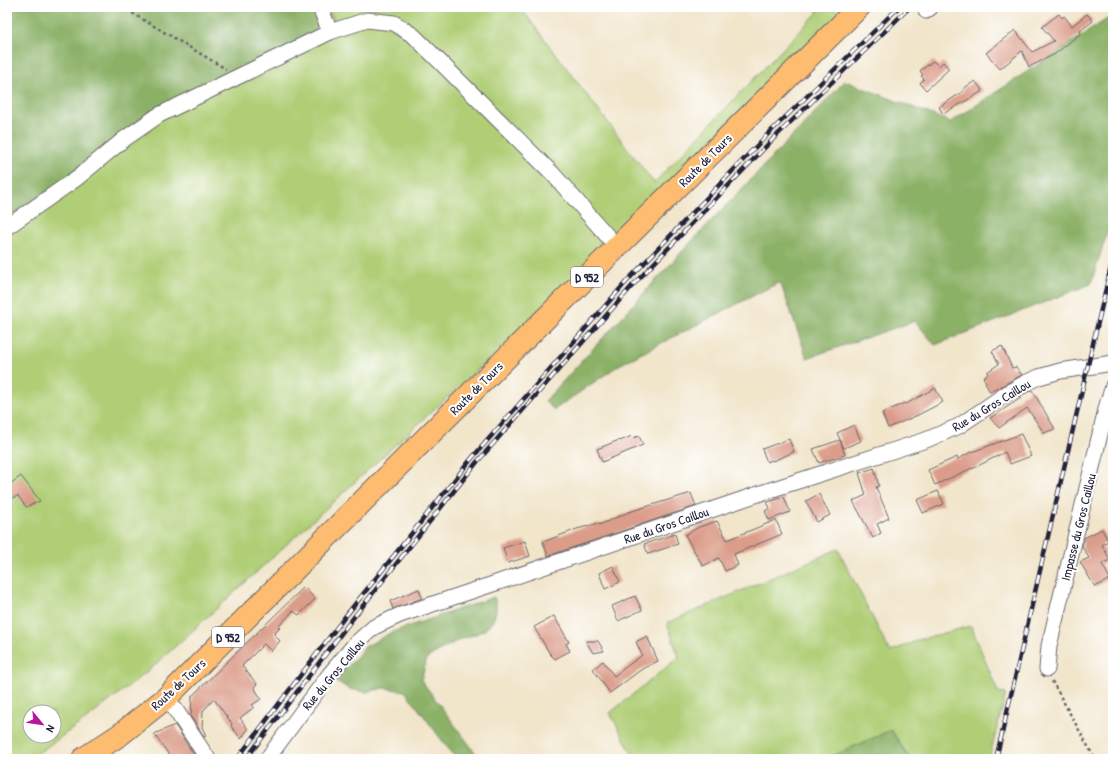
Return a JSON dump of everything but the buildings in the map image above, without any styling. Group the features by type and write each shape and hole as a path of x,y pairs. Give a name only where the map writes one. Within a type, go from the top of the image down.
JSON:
{"main road":[{"name":"Route de Tours","path":"83,759 121,734 167,697 617,247 860,7"}],"street":[{"path":"320,7 330,32"},
{"path":"7,227 77,178 123,140 159,114 330,32 367,20 394,23 414,36 552,173 617,247"},
{"name":"Rue du Gros Caillou","path":"267,759 329,675 355,644 374,627 400,615 490,584 767,491 926,440 959,426 1009,392 1039,377 1060,371 1113,363"},
{"name":"Impasse du Gros Caillou","path":"1047,669 1049,646 1107,405 1113,386"},
{"path":"167,697 208,759"}],"path":[{"path":"122,7 239,76"},
{"path":"1047,669 1095,759"}],"green space":[{"path":"7,7 327,7 339,27 149,112 60,182 7,219"},
{"path":"327,7 520,7 654,183 818,12 814,7 847,7 488,360 154,666 62,736 62,704 22,704 22,744 51,744 30,759 7,759 7,197 60,182 149,112 338,27"},
{"path":"1113,15 1113,214 1091,284 935,345 915,321 807,358 780,282 619,365 554,410 545,401 689,244 845,81 951,122"},
{"path":"838,549 890,652 918,640 971,626 998,692 1006,693 989,759 910,759 891,730 826,759 635,759 610,713 679,657 667,623"},
{"path":"494,597 496,611 491,624 481,632 457,641 427,658 421,680 480,759 456,759 405,691 384,688 366,692 349,689 336,681 365,647 392,632"},
{"path":"891,730 910,759 826,759"}],"railway":[{"path":"237,759 344,618 472,458 627,281 769,133 899,7"},
{"path":"246,759 350,622 477,462 633,285 775,137 910,7"},
{"path":"996,759 1113,258"}]}
